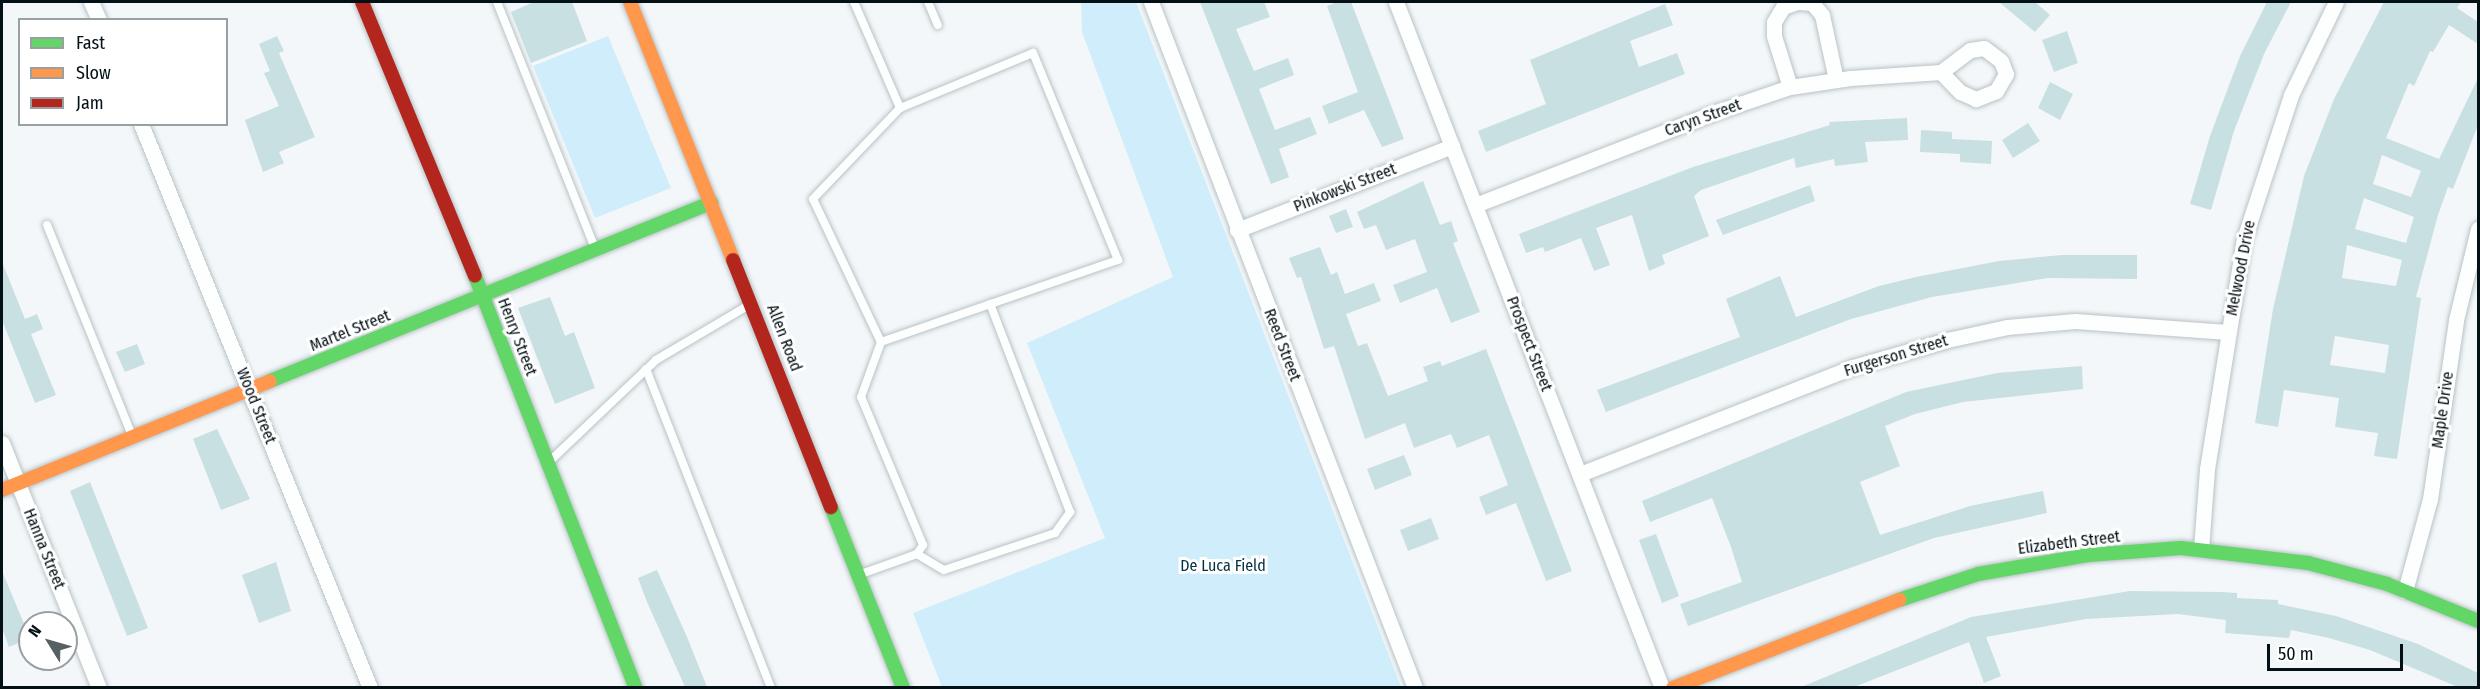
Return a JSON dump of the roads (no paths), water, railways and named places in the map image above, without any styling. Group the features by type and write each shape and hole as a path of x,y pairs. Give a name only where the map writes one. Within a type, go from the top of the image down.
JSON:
{"street":[{"path":"91,2 98,18"},
{"name":"Henry Street","path":"362,2 482,293 636,687"},
{"name":"Allen Road","path":"630,2 753,303 903,687"},
{"name":"Reed Street","path":"1151,2 1415,687"},
{"name":"Prospect Street","path":"1396,2 1662,687"},
{"path":"1790,87 1774,36 1774,22 1784,7 1798,2 1812,3 1822,15 1836,80"},
{"name":"Melwood Drive","path":"2201,549 2207,469 2235,282 2259,183 2291,95 2337,2"},
{"name":"Caryn Street","path":"1475,205 1719,111 1790,87 1836,80 1941,72"},
{"name":"Wood Street","path":"142,126 370,687"},
{"name":"Pinkowski Street","path":"1237,230 1452,146"},
{"name":"Martel Street","path":"2,490 482,293 711,203"},
{"name":"Maple Drive","path":"2405,591 2430,499 2456,320 2478,229"},
{"name":"Furgerson Street","path":"1580,474 1853,367 2007,327 2118,322 2228,332"},
{"name":"Hanna Street","path":"2,443 99,687"},
{"name":"Elizabeth Street","path":"1673,687 1921,591 1978,574 2089,555 2201,549 2308,563 2405,591 2478,621"}],"lane":[{"path":"497,2 596,249"},
{"path":"854,2 900,108"},
{"path":"928,2 938,25"},
{"path":"860,574 917,554 923,545 861,397 881,342 813,199 900,108 1033,53 1118,260 881,342"},
{"path":"47,225 133,437"},
{"path":"548,463 646,369 753,303"},
{"path":"917,554 944,570 1055,533 1070,512 990,304"},
{"path":"646,369 771,687"}],"park label":[{"name":"De Luca Field","path":"1223,566"}]}
